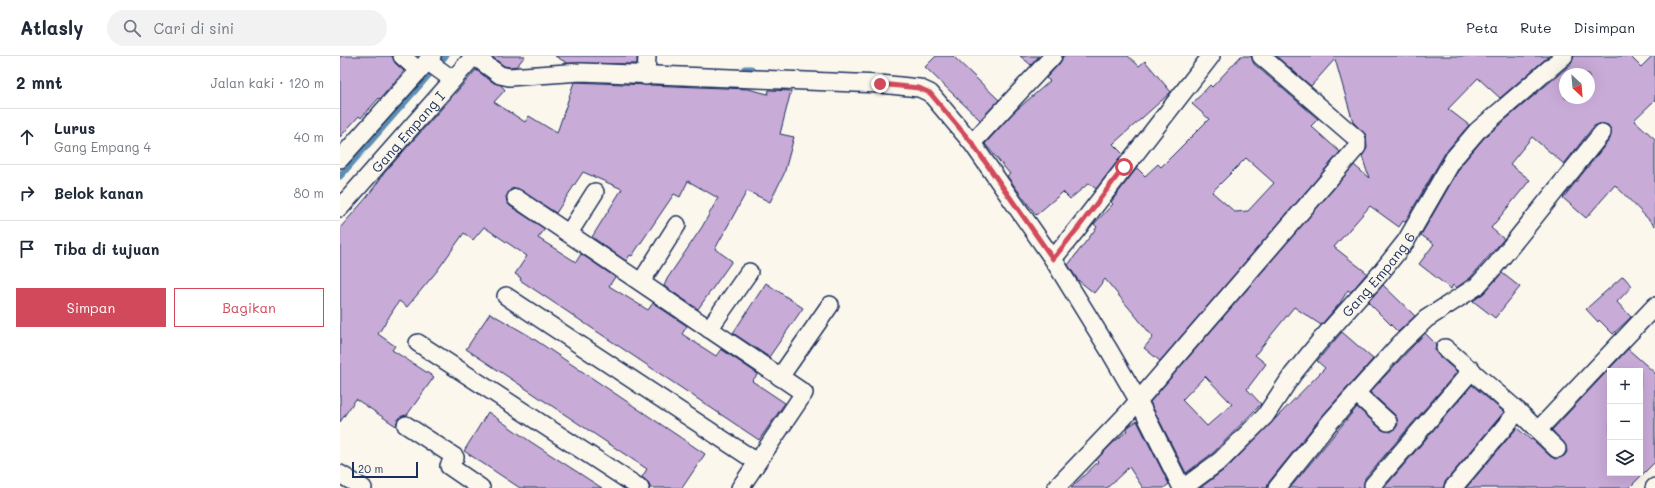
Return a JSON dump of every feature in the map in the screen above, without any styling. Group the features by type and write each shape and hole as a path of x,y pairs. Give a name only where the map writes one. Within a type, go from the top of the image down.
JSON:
{"street":[{"path":"402,56 427,63 450,77"},
{"path":"474,56 494,72 509,78 581,72 646,76 880,84 919,88 930,93 940,102 972,143 1053,259 1138,400 1179,487"},
{"name":"Gang Empang I","path":"340,208 450,77 474,56"},
{"path":"646,76 647,56"},
{"path":"972,143 1053,56"},
{"path":"1053,259 1211,56"},
{"path":"1056,488 1126,415 1358,144 1357,139 1261,56"},
{"name":"Gang Empang 6","path":"1179,487 1221,460 1265,416 1293,374 1318,342 1380,275 1401,247 1454,158 1477,131 1564,56"},
{"path":"340,159 427,63"},
{"path":"1277,488 1330,422 1376,369 1426,319 1477,286 1495,266 1602,133"},
{"path":"569,233 595,192"},
{"path":"516,198 804,393 740,488"},
{"path":"641,282 677,225"},
{"path":"709,329 749,272"},
{"path":"506,296 757,462"},
{"path":"780,377 830,305"},
{"path":"1538,430 1655,306"},
{"path":"418,343 640,488"},
{"path":"1445,348 1518,411 1557,449"},
{"path":"1373,485 1472,370"},
{"path":"1356,393 1388,422"},
{"path":"1453,488 1518,411"},
{"path":"406,425 455,457 449,466 481,488"},
{"path":"340,474 363,488"}],"building":[{"path":"340,56 392,56 395,63 404,71 380,99 379,98 361,118 359,116 340,137"},
{"path":"491,56 525,56 517,66 510,67 504,66"},
{"path":"555,56 637,56 637,64 567,63"},
{"path":"936,56 953,56 999,100 980,120 925,67"},
{"path":"1020,56 1039,56 1031,65"},
{"path":"1063,56 1128,56 1139,66 1145,61 1171,92 1113,144 1123,154 1096,189 1089,183 1070,199 1063,192 1036,215 1007,176 1010,174 985,144 1013,113 1050,81 1046,78 1060,63"},
{"path":"1241,56 1251,56 1254,64 1318,119 1311,126 1340,152 1160,361 1144,348 1153,337 1105,279 1094,293 1078,280 1068,265 1097,227 1094,224 1113,204 1111,202 1137,168 1145,176 1158,164 1161,167 1209,119 1192,104 1210,85 1212,87","holes":["1246,158 1274,183 1248,211 1235,212 1212,192"]},
{"path":"1276,56 1549,56 1500,98 1478,78 1448,109 1469,125 1445,153 1405,222 1403,221 1399,227 1370,206 1334,247 1367,273 1351,292 1348,290 1340,303 1321,325 1294,307 1255,355 1266,364 1247,389 1261,404 1214,452 1186,473 1150,402 1354,165 1369,178 1362,156 1367,148 1366,135 1353,122 1335,59 1311,86","holes":["1205,376 1232,404 1207,426 1182,400"]},
{"path":"1574,56 1630,56 1641,67 1652,56 1655,56 1655,100 1634,120 1655,139 1655,226 1615,185 1586,218 1563,198 1610,139 1611,130 1608,125 1599,124 1594,126 1564,164 1532,137 1510,164 1530,180 1491,228 1504,239 1470,278 1456,288 1453,285 1451,289 1419,264 1434,244 1421,235 1462,164 1484,138 1559,74 1559,104 1595,104 1595,68 1566,68 1571,64"},
{"path":"476,70 494,83 501,85 505,90 494,102 525,122 529,116 557,133 574,82 748,89 768,94 769,90 791,91 780,134 794,137 784,174 770,202 747,191 715,249 732,261 698,309 664,286 667,279 702,227 718,198 688,181 680,197 674,194 632,256 630,255 626,261 592,237 622,189 583,172 556,213 517,188 511,189 506,197 510,206 545,229 538,238 576,262 581,254 615,277 609,286 648,310 653,303 687,326 682,334 716,356 721,349 758,374 752,381 785,403 759,440 520,280 521,278 515,274 527,256 484,227 473,240 464,233 437,271 407,307 399,301 378,334 395,346 392,350 434,377 407,415 398,419 396,426 356,399 340,422 340,228 367,197 385,172"},
{"path":"1502,273 1520,287 1495,318 1473,301 1484,293"},
{"path":"1623,276 1632,286 1617,302 1631,317 1613,334 1599,320 1598,322 1586,309"},
{"path":"766,283 803,308 769,357 733,333"},
{"path":"1383,285 1415,316 1398,332 1368,302"},
{"path":"490,313 528,335 705,454 682,488 650,488 649,483 642,477 647,469 466,349"},
{"path":"1342,332 1373,359 1322,416 1269,482 1267,488 1200,488 1228,467 1325,368 1317,361"},
{"path":"1425,333 1436,344 1435,351 1438,355 1457,372 1365,478 1364,488 1290,488 1357,407 1382,430 1391,432 1396,428 1398,424 1395,415 1370,392"},
{"path":"1628,349 1655,373 1655,462 1643,474 1643,368 1610,368"},
{"path":"1607,371 1607,476 1641,476 1629,488 1466,488 1517,428 1555,459 1564,456 1567,452 1566,446 1552,430"},
{"path":"1472,385 1504,412 1445,482 1443,488 1384,488"},
{"path":"488,412 602,488 520,488 464,451"},
{"path":"1137,421 1169,484 1164,488 1143,488 1129,467 1107,488 1071,488 1098,462 1096,460 1127,431 1126,430 1128,427"}],"waterway":[{"path":"340,176 445,56"},
{"path":"575,64 588,63"},
{"path":"745,69 751,69"}],"route":[{"path":"880,84 919,88 930,93 940,102 1003,186 1053,259 1124,167"}]}
